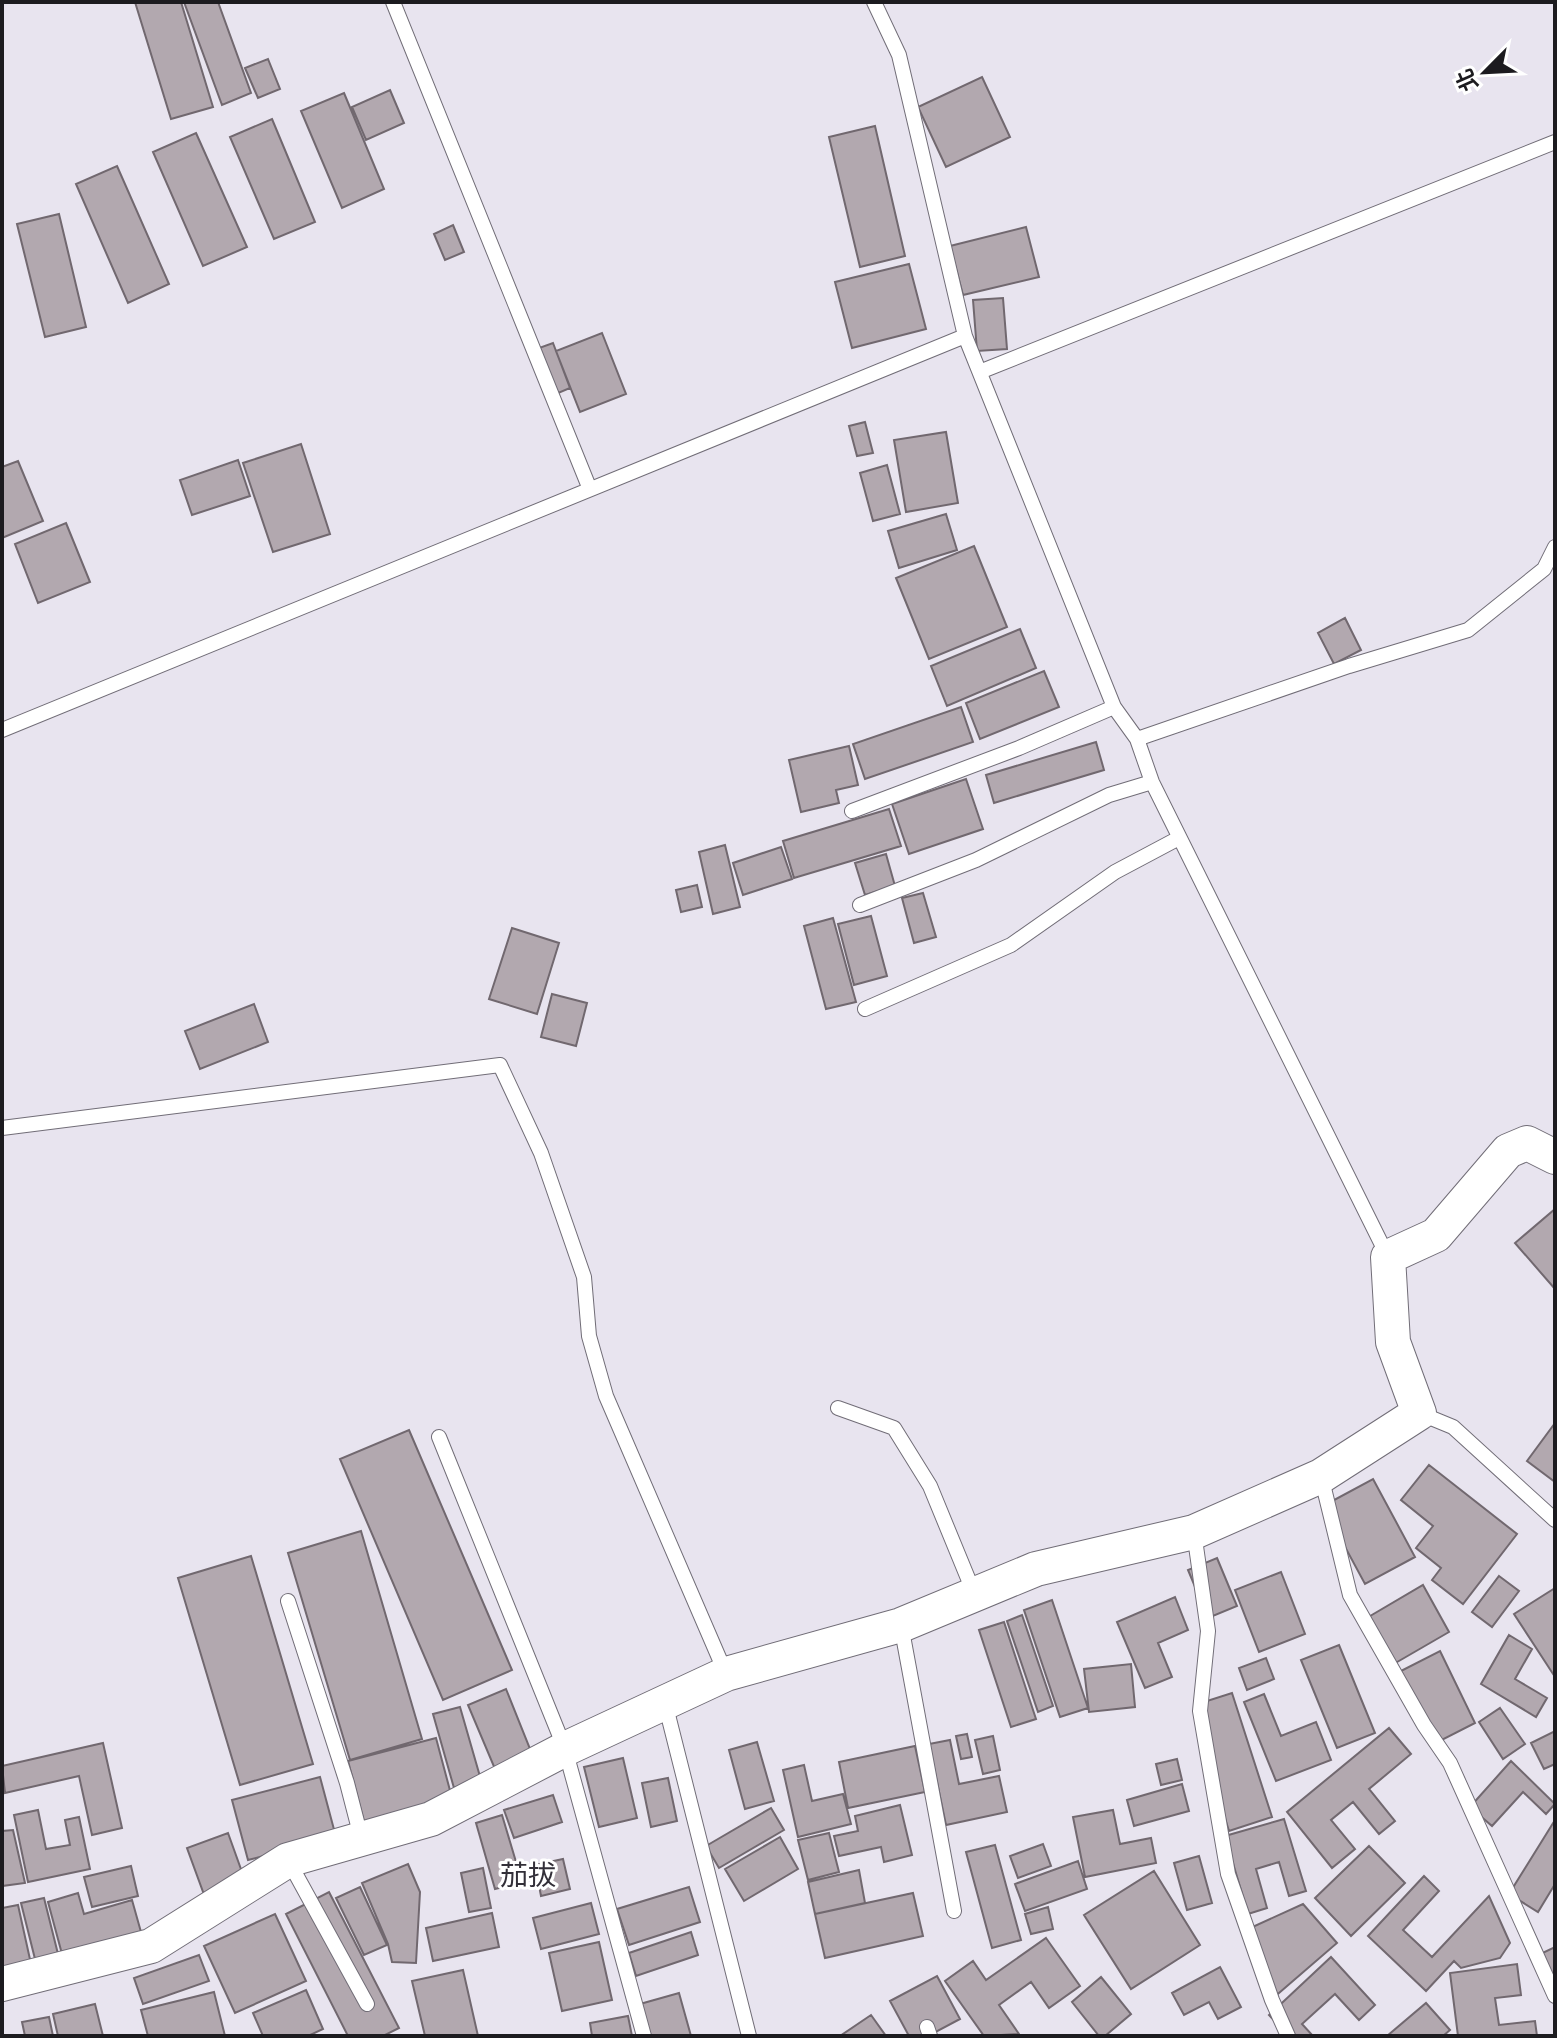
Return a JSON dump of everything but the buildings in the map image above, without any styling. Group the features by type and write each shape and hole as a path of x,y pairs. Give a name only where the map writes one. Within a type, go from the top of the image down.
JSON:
{"street":[{"path":"2,1984 151,1946 288,1860 431,1819 565,1749 726,1674 901,1625 1036,1569 1194,1532 1321,1476 1419,1413 1393,1342 1388,1257 1436,1235 1508,1151 1527,1143 1555,1157"}],"lane":[{"path":"393,2 589,487"},
{"path":"874,2 899,55 965,336 982,371 1114,707 1137,739 1152,782 1179,838 1388,1257"},
{"path":"982,371 1555,142"},
{"path":"2,730 589,487 965,336"},
{"path":"1137,739 1349,666 1468,630 1544,569 1555,547"},
{"path":"852,811 1019,748 1114,707"},
{"path":"860,905 976,860 1109,795 1152,782"},
{"path":"865,1009 1011,945 1115,872 1179,838"},
{"path":"2,1128 500,1065 541,1153 584,1277 589,1336 606,1396 726,1674"},
{"path":"838,1408 894,1428 930,1486 974,1594"},
{"path":"1419,1413 1453,1427 1555,1520"},
{"path":"439,1437 565,1749 644,2036"},
{"path":"1321,1476 1350,1595 1424,1725 1450,1763 1555,1996"},
{"path":"1194,1532 1208,1631 1200,1711 1228,1874 1272,2000 1288,2036"},
{"path":"288,1601 347,1783 362,1841"},
{"path":"901,1625 954,1911"},
{"path":"665,1703 749,2036"},
{"path":"288,1860 367,2004"}],"district":[{"name":"茄拔","path":"528,1874"}]}
